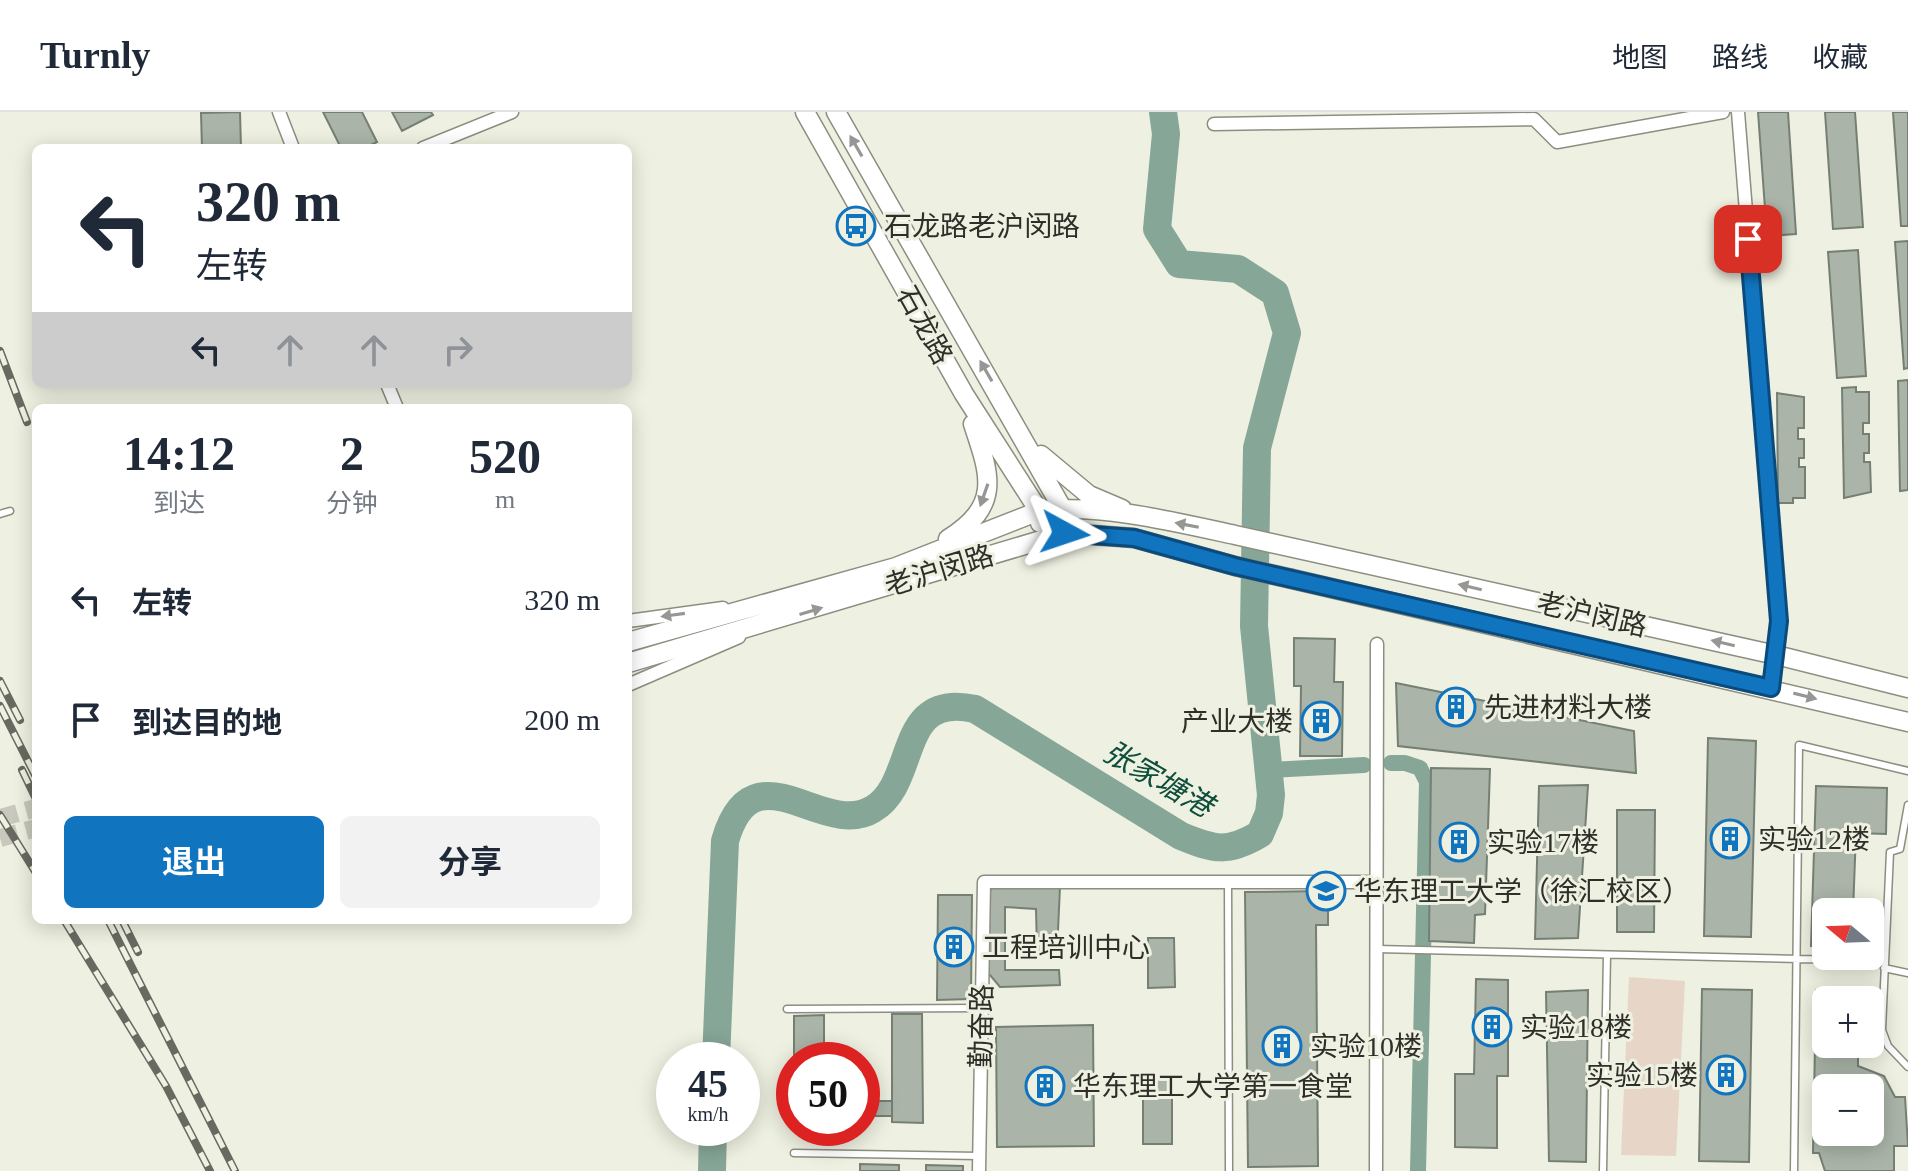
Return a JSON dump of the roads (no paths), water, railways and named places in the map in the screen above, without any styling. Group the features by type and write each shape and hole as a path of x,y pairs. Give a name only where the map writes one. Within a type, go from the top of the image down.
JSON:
{"main road":[{"name":"石龙路","path":"805,112 964,394 1039,511 1041,538"},
{"name":"石龙路","path":"836,112 1025,438 1062,508 1065,533"},
{"path":"896,567 967,527 983,503 988,486 989,463 964,394"},
{"path":"1025,438 1053,468 1089,495 1138,518"},
{"name":"老沪闵路","path":"632,641 896,567 1039,511 1062,508 1235,535 1776,655 1908,688"},
{"name":"老沪闵路","path":"632,662 779,621 1065,533 1134,538 1235,566 1908,722"}],"street":[{"path":"279,112 291,144"},
{"path":"433,144 512,112"},
{"path":"1214,124 1534,119 1557,142 1723,112"},
{"path":"1738,112 1779,621 1771,688"},
{"path":"632,620 774,601"},
{"path":"632,683 779,621"},
{"path":"1376,1171 1377,644"},
{"name":"勤奋路","path":"979,1171 984,882 1228,882"},
{"path":"1228,882 1377,882"}],"lane":[{"path":"0,514 10,511"},
{"path":"1794,1171 1799,745 1908,771"},
{"path":"1908,805 1900,849 1890,852 1884,964 1908,973"},
{"path":"1228,882 1229,1171"},
{"path":"1377,949 1812,960"},
{"path":"1603,1171 1607,955"},
{"path":"1884,970 1882,1030 1888,1046 1908,1067"},
{"path":"787,1009 981,1008"},
{"path":"794,1153 980,1156"}],"waterway":[{"name":"张家塘港","path":"717,1042 725,841 737,813 753,799 771,796 833,813 853,815 873,809 887,796 911,742 932,713 950,707 975,709 1193,841 1212,847 1230,847 1260,834 1269,813 1271,795 1254,626 1257,448 1287,333 1275,293 1238,269 1179,264 1157,229 1166,134 1163,112"},
{"path":"1391,763 1420,768 1427,782 1418,1171"},
{"path":"1269,770 1364,765"},
{"name":"张家塘港","path":"712,1171 713,1146"}],"tunnel":[{"path":"0,818 32,809"},
{"path":"0,838 32,829"}],"railway":[{"path":"0,351 27,422"},
{"path":"0,681 20,720"},
{"path":"0,706 32,769"},
{"path":"22,770 32,791"},
{"path":"0,815 32,867"},
{"path":"66,924 166,1086 210,1171"},
{"path":"110,924 235,1171"},
{"path":"124,924 138,952"}],"place":[{"name":"石龙路老沪闵路","path":"856,226"},
{"name":"先进材料大楼","path":"1456,707"},
{"name":"产业大楼","path":"1321,721"},
{"name":"实验12楼","path":"1730,839"},
{"name":"实验17楼","path":"1459,842"},
{"name":"华东理工大学（徐汇校区）","path":"1326,891"},
{"name":"工程培训中心","path":"954,947"},
{"name":"实验18楼","path":"1492,1027"},
{"name":"实验10楼","path":"1282,1046"},
{"name":"实验15楼","path":"1726,1075"},
{"name":"华东理工大学第一食堂","path":"1045,1086"}]}
